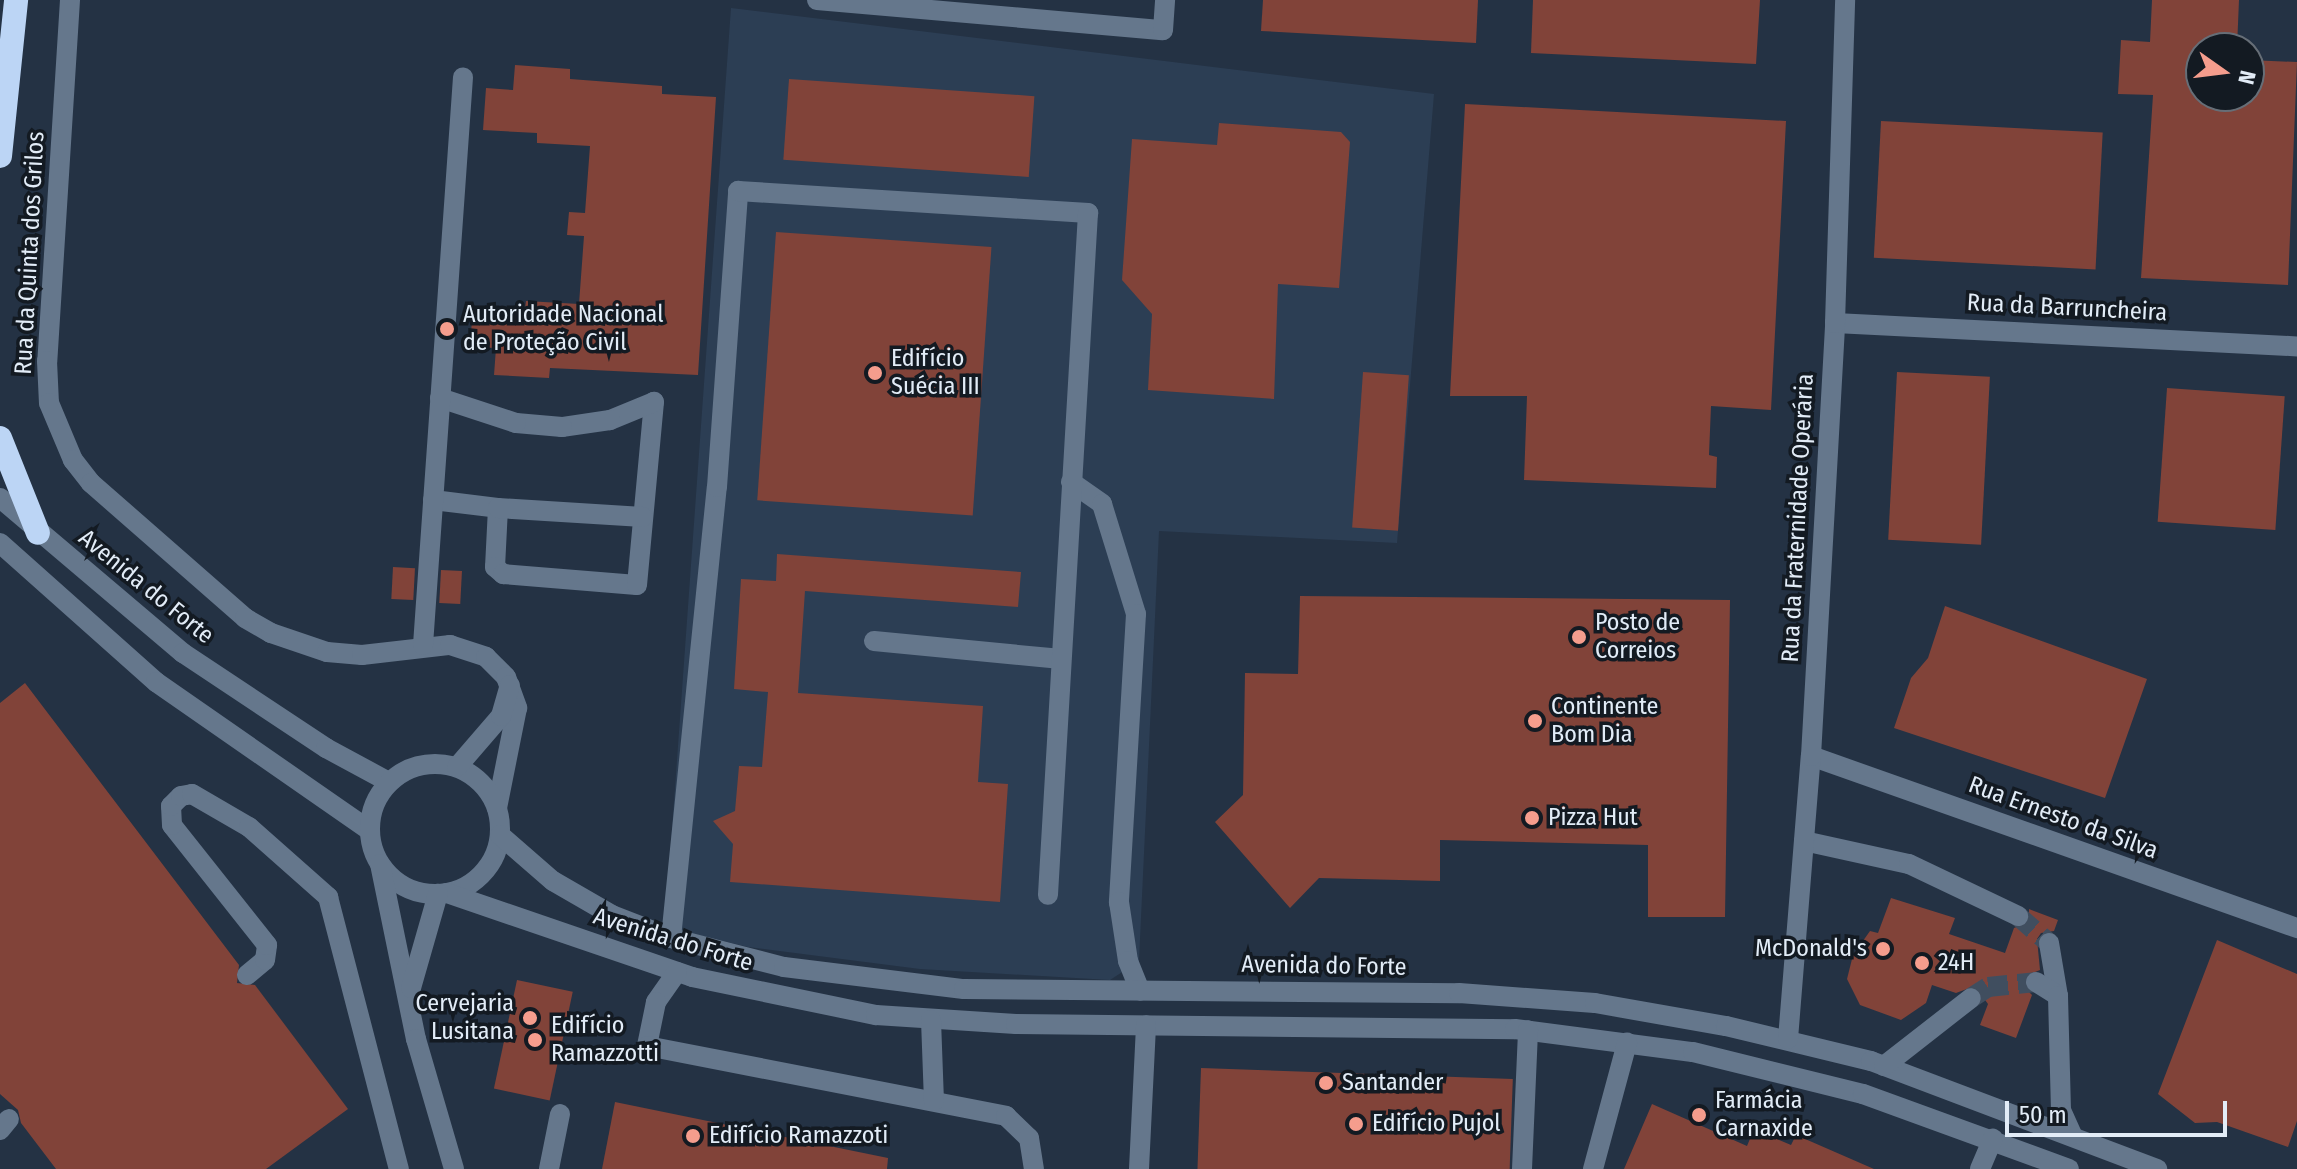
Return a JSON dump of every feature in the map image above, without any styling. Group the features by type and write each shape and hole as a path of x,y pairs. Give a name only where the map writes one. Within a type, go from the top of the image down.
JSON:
{"highway":[{"path":"0,156 2,83 16,0"},
{"path":"0,438 38,533"}],"street":[{"name":"Rua da Quinta dos Grilos","path":"70,0 47,361 49,403 73,460 91,483 245,618 271,633 327,652 362,655 423,645 477,652 510,685"},
{"path":"817,0 1163,30 1165,0"},
{"name":"Rua da Fraternidade Operária","path":"1788,1039 1811,756 1835,323 1845,0"},
{"path":"423,645 463,77"},
{"path":"671,938 717,487 738,191 1088,213 1048,895"},
{"name":"Rua da Barruncheira","path":"1835,323 2297,346"},
{"path":"440,398 516,423 562,427 610,420 654,402 637,585 503,574 495,567 498,508"},
{"path":"1071,482 1102,504 1136,614 1119,902 1128,961 1140,991"},
{"name":"Avenida do Forte","path":"0,498 183,653 326,748 389,782"},
{"path":"433,500 498,508 643,517"},
{"path":"0,543 156,682 369,830"},
{"path":"874,641 1061,659"},
{"path":"457,767 501,716 510,685"},
{"path":"410,992 443,894 463,888 489,866 500,835 497,808 517,727 510,685"},
{"name":"Rua Ernesto da Silva","path":"1811,756 2297,928"},
{"path":"454,1169 416,1039 410,992 369,830 378,796 389,782 428,763 457,767 482,783 497,808"},
{"path":"247,975 265,960 267,945 172,825 171,806 181,796 192,794 249,827 328,897 399,1169"},
{"name":"Avenida do Forte","path":"500,835 553,881 612,915 671,938 784,967 882,982 964,989 1541,998 1654,1012 1788,1039 1884,1066 2157,1169"},
{"path":"1804,841 1909,864 2018,916"},
{"name":"Avenida do Forte","path":"380,864 405,887 443,894 677,972 782,1000 931,1020 1528,1030 1627,1043 1809,1079 1993,1139 2027,1161 2069,1169"},
{"path":"2049,943 2058,996 2061,1110 2072,1135"},
{"path":"677,972 656,1002 647,1046 993,1112 1020,1125 1035,1151 1034,1169"},
{"path":"2036,982 2058,996"},
{"path":"1884,1066 1971,998"},
{"path":"931,1020 934,1101"},
{"path":"1139,1169 1146,1025"},
{"path":"1522,1169 1528,1030"},
{"path":"1593,1169 1627,1043"},
{"path":"549,1169 560,1114"},
{"path":"1980,1169 1993,1139"}],"shaded area":[{"path":"731,8 1434,94 1397,543 1159,531 1139,961 1110,980 920,969 748,947 665,927"}],"building":[{"path":"1263,0 1478,0 1476,43 1261,31"},
{"path":"1533,0 1760,0 1756,64 1531,53"},
{"path":"2152,0 2239,0 2238,32 2185,32 2185,112 2265,112 2265,61 2297,62 2288,285 2141,278 2153,95 2118,94 2121,40 2150,42"},
{"path":"515,65 570,69 570,79 662,86 662,94 716,97 698,375 550,368 549,378 494,375 496,348 470,347 473,306 525,309 526,301 579,304 584,236 567,235 569,212 585,213 590,146 537,143 537,133 483,130 486,88 513,90"},
{"path":"789,79 1034,96 1029,177 783,160"},
{"path":"1465,104 1786,121 1771,410 1711,406 1709,455 1717,457 1716,488 1524,480 1527,396 1450,396"},
{"path":"1881,121 2103,133 2096,269 1874,258"},
{"path":"1219,123 1341,132 1350,142 1339,288 1278,284 1274,399 1148,390 1152,314 1122,280 1132,139 1217,145"},
{"name":"Edifício Suécia III","path":"776,232 991,247 973,515 757,500"},
{"path":"1363,372 1409,375 1398,531 1352,528"},
{"path":"1897,372 1990,377 1981,545 1888,540"},
{"path":"2167,388 2285,396 2275,530 2158,522"},
{"path":"777,554 1021,572 1018,607 805,591 798,693 983,706 978,782 1008,784 1000,902 730,882 733,844 713,821 735,811 739,766 762,767 768,692 734,689 741,579 776,581"},
{"path":"393,567 415,568 413,600 391,599"},
{"path":"441,570 462,571 460,604 439,603"},
{"path":"1300,596 1730,600 1725,917 1648,917 1648,845 1440,840 1440,881 1319,878 1290,908 1215,822 1243,795 1245,673 1298,674"},
{"path":"1945,606 2147,679 2105,798 1894,728 1911,678 1928,658"},
{"path":"25,683 239,965 237,983 255,985 348,1109 266,1169 56,1169 21,1123 18,1110 0,1094 0,703"},
{"path":"1891,898 1955,918 1949,934 2005,953 2014,928 2029,922 2029,909 2058,920 2054,931 2041,933 2037,939 2040,970 2025,976 2024,987 2032,995 2016,1038 1980,1025 1988,1004 1975,986 1956,993 1932,985 1926,1003 1901,1020 1860,1005 1847,979 1853,955 1870,931 1878,933"},
{"path":"2217,940 2297,974 2297,1121 2288,1147 2217,1122 2195,1123 2158,1094"},
{"name":"Edifício Ramazzotti","path":"517,980 573,992 550,1100 494,1089"},
{"name":"Edifício Pujol","path":"1201,1068 1513,1079 1510,1169 1197,1169"},
{"name":"Edifício Ramazzoti","path":"615,1102 888,1158 887,1169 602,1169"},
{"path":"1652,1104 1747,1146 1754,1129 1791,1145 1796,1135 1874,1169 1624,1169"}],"tunnel":[{"path":"2018,916 2049,943"},
{"path":"1971,998 1988,987 2036,982"}],"place":[{"name":"Autoridade Nacional de Proteção Civil","path":"447,329"},
{"name":"Edifício Suécia III","path":"875,373"},
{"name":"Posto de Correios","path":"1579,637"},
{"name":"Continente Bom Dia","path":"1535,721"},
{"name":"Pizza Hut","path":"1532,818"},
{"name":"McDonald's","path":"1883,949"},
{"name":"24H","path":"1922,963"},
{"name":"Cervejaria Lusitana","path":"530,1018"},
{"name":"Edifício Ramazzotti","path":"535,1040"},
{"name":"Santander","path":"1326,1083"},
{"name":"Farmácia Carnaxide","path":"1699,1115"},
{"name":"Edifício Pujol","path":"1356,1124"},
{"name":"Edifício Ramazzoti","path":"693,1136"}]}
